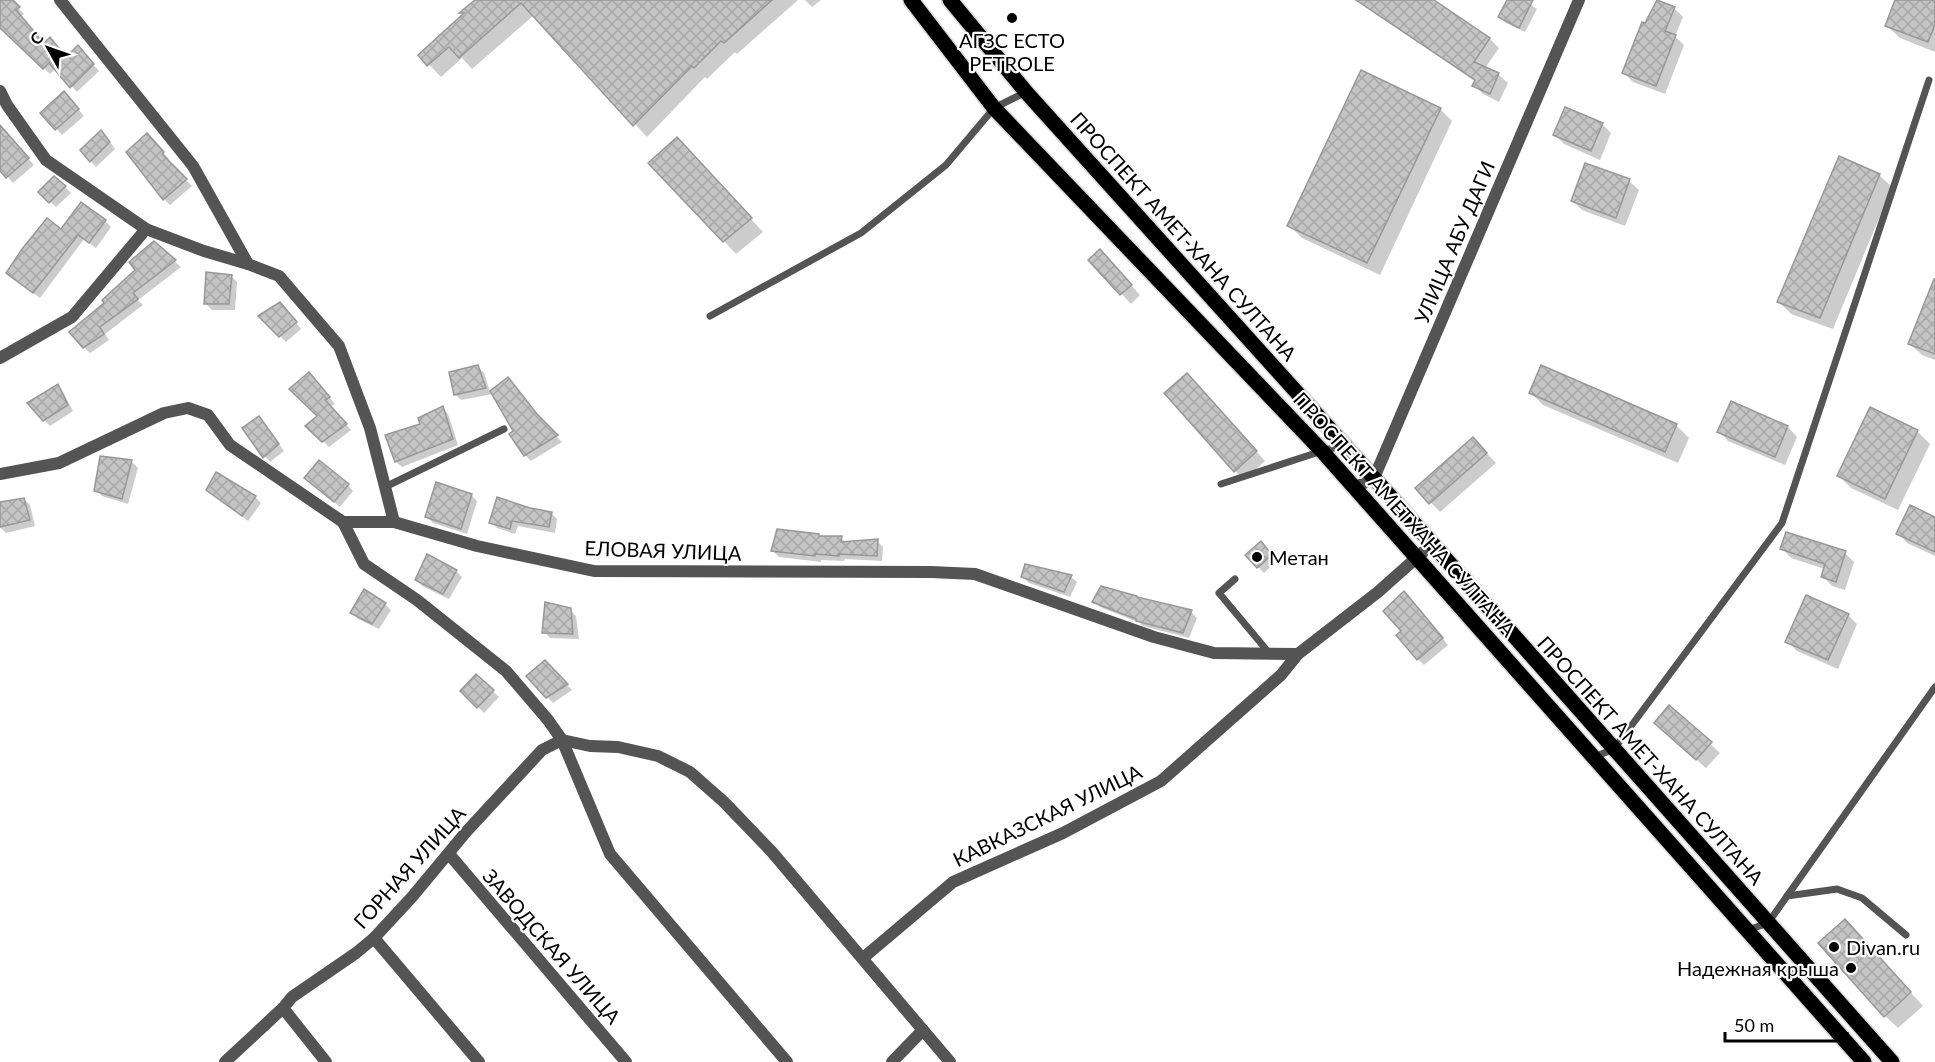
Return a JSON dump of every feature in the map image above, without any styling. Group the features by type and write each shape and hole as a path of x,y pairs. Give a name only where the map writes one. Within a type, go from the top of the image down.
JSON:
{"main road":[{"name":"ПРОСПЕКТ АМЕТХАНА СУЛТАНА","path":"910,0 994,108 1322,451 1864,1062"},
{"name":"ПРОСПЕКТ АМЕТ-ХАНА СУЛТАНА","path":"950,0 1026,92 1374,478 1892,1062"}],"street":[{"path":"60,0 193,166 248,264"},
{"name":"УЛИЦА АБУ ДАГИ","path":"1374,478 1579,0"},
{"path":"0,91 7,105 46,160 146,229 279,276 339,346 370,428 394,522"},
{"path":"0,358 72,317 146,229"},
{"path":"0,474 59,463 164,413 188,408 208,415 230,445 343,522 364,564 417,600 506,672 548,720 562,740 610,854 787,1062"},
{"path":"1354,488 1374,478"},
{"name":"ЕЛОВАЯ УЛИЦА","path":"343,522 394,522 477,546 594,571 975,574 1154,637 1214,652 1298,654"},
{"name":"КАВКАЗСКАЯ УЛИЦА","path":"863,958 953,882 1063,833 1161,781 1281,675 1298,654 1378,592 1432,544"},
{"path":"562,740 590,746 618,747 658,756 690,772 724,802 772,852 950,1062"},
{"name":"ГОРНАЯ УЛИЦА","path":"225,1062 292,997 375,938 466,832 542,750 562,740"},
{"name":"ЗАВОДСКАЯ УЛИЦА","path":"449,854 626,1062"},
{"path":"375,938 479,1062"},
{"path":"283,1008 327,1062"},
{"path":"892,1062 923,1030"}],"lane":[{"path":"1594,757 1614,749 1782,523 1929,80"},
{"path":"710,316 861,233 946,165 994,108 1026,92"},
{"path":"385,487 504,429"},
{"path":"1221,484 1344,445"},
{"path":"1235,579 1219,593 1270,654"},
{"path":"1748,930 1768,923 1935,687"},
{"path":"1787,896 1837,889 1862,898 1906,935"}],"building":[{"path":"0,0 13,0 20,7 16,10 44,43 50,37 66,57 78,45 94,64 70,88 49,63 43,69 0,28"},
{"path":"475,0 772,0 724,43 721,41 694,68 692,66 633,126 521,3 459,58 449,47 427,66 418,55"},
{"path":"1356,0 1434,0 1490,38 1474,62 1499,73 1490,94 1472,86 1475,80"},
{"path":"1507,0 1533,0 1519,28 1498,17"},
{"path":"1657,0 1675,7 1665,31 1676,35 1656,86 1622,73 1642,22 1645,23"},
{"path":"1895,0 1935,0 1935,25 1928,42 1885,26"},
{"path":"1361,70 1441,108 1367,263 1287,226"},
{"path":"64,91 79,109 55,130 40,113"},
{"path":"1565,107 1603,123 1591,151 1553,135"},
{"path":"0,125 29,158 6,178 0,171"},
{"path":"101,130 110,142 90,162 80,150"},
{"path":"147,133 164,152 162,154 187,179 163,200 126,152"},
{"path":"677,137 752,218 723,242 648,163"},
{"path":"1839,156 1880,174 1820,318 1777,302"},
{"path":"1585,163 1630,179 1616,218 1571,201"},
{"path":"54,176 66,186 49,203 38,192"},
{"path":"81,202 106,220 89,243 78,235 33,293 6,273 47,218 61,229"},
{"path":"154,241 176,260 133,293 138,299 100,327 104,334 83,348 69,332 104,303 102,300 135,270 129,262"},
{"path":"1100,249 1132,285 1120,295 1088,260"},
{"path":"206,272 232,275 229,304 204,304"},
{"path":"1935,279 1935,354 1908,344"},
{"path":"280,302 297,322 279,337 258,316"},
{"path":"478,365 486,388 454,395 449,372"},
{"path":"1541,365 1677,424 1665,452 1529,393"},
{"path":"309,372 330,397 325,400 347,424 322,442 305,426 317,416 289,389"},
{"path":"1187,373 1257,451 1234,472 1164,393"},
{"path":"508,377 537,414 558,435 524,456 509,434 513,431 490,391"},
{"path":"58,384 68,405 43,421 27,403"},
{"path":"1731,401 1788,426 1775,457 1717,432"},
{"path":"443,406 453,439 395,462 385,435 420,424 418,418"},
{"path":"1870,407 1918,430 1885,499 1837,476"},
{"path":"259,416 279,444 263,458 242,428"},
{"path":"1473,437 1487,453 1429,504 1415,488"},
{"path":"100,456 132,460 122,499 94,491"},
{"path":"319,460 349,484 334,502 304,478"},
{"path":"216,472 256,496 242,516 206,490"},
{"path":"436,482 472,494 461,529 425,517"},
{"path":"497,497 530,508 552,512 549,527 512,521 510,529 489,523"},
{"path":"24,498 30,520 0,527 0,502"},
{"path":"1910,505 1935,517 1935,552 1896,534"},
{"path":"777,529 819,534 819,536 842,536 841,542 878,539 877,556 815,554 815,556 771,551"},
{"path":"1786,532 1846,551 1836,582 1821,577 1825,564 1780,549"},
{"path":"1261,541 1272,555 1257,568 1245,555"},
{"path":"427,554 457,570 443,594 415,580"},
{"path":"1025,564 1072,575 1064,592 1021,577"},
{"path":"1101,586 1192,610 1183,633 1136,621 1136,619 1092,602"},
{"path":"364,589 386,603 372,624 350,613"},
{"path":"1404,591 1443,638 1417,660 1396,635 1401,631 1383,611"},
{"path":"1806,595 1849,614 1828,660 1785,642"},
{"path":"545,602 571,608 573,634 542,633"},
{"path":"545,660 568,684 546,698 526,676"},
{"path":"476,674 494,690 477,708 460,691"},
{"path":"1669,705 1712,742 1696,760 1654,723"},
{"path":"1845,919 1911,992 1884,1017 1818,943"}],"place":[{"name":"АГЗС ECTO PETROLE","path":"1012,18"},
{"name":"Метан","path":"1257,557"},
{"name":"Divan.ru","path":"1834,947"},
{"name":"Надежная крыша","path":"1851,968"}]}
